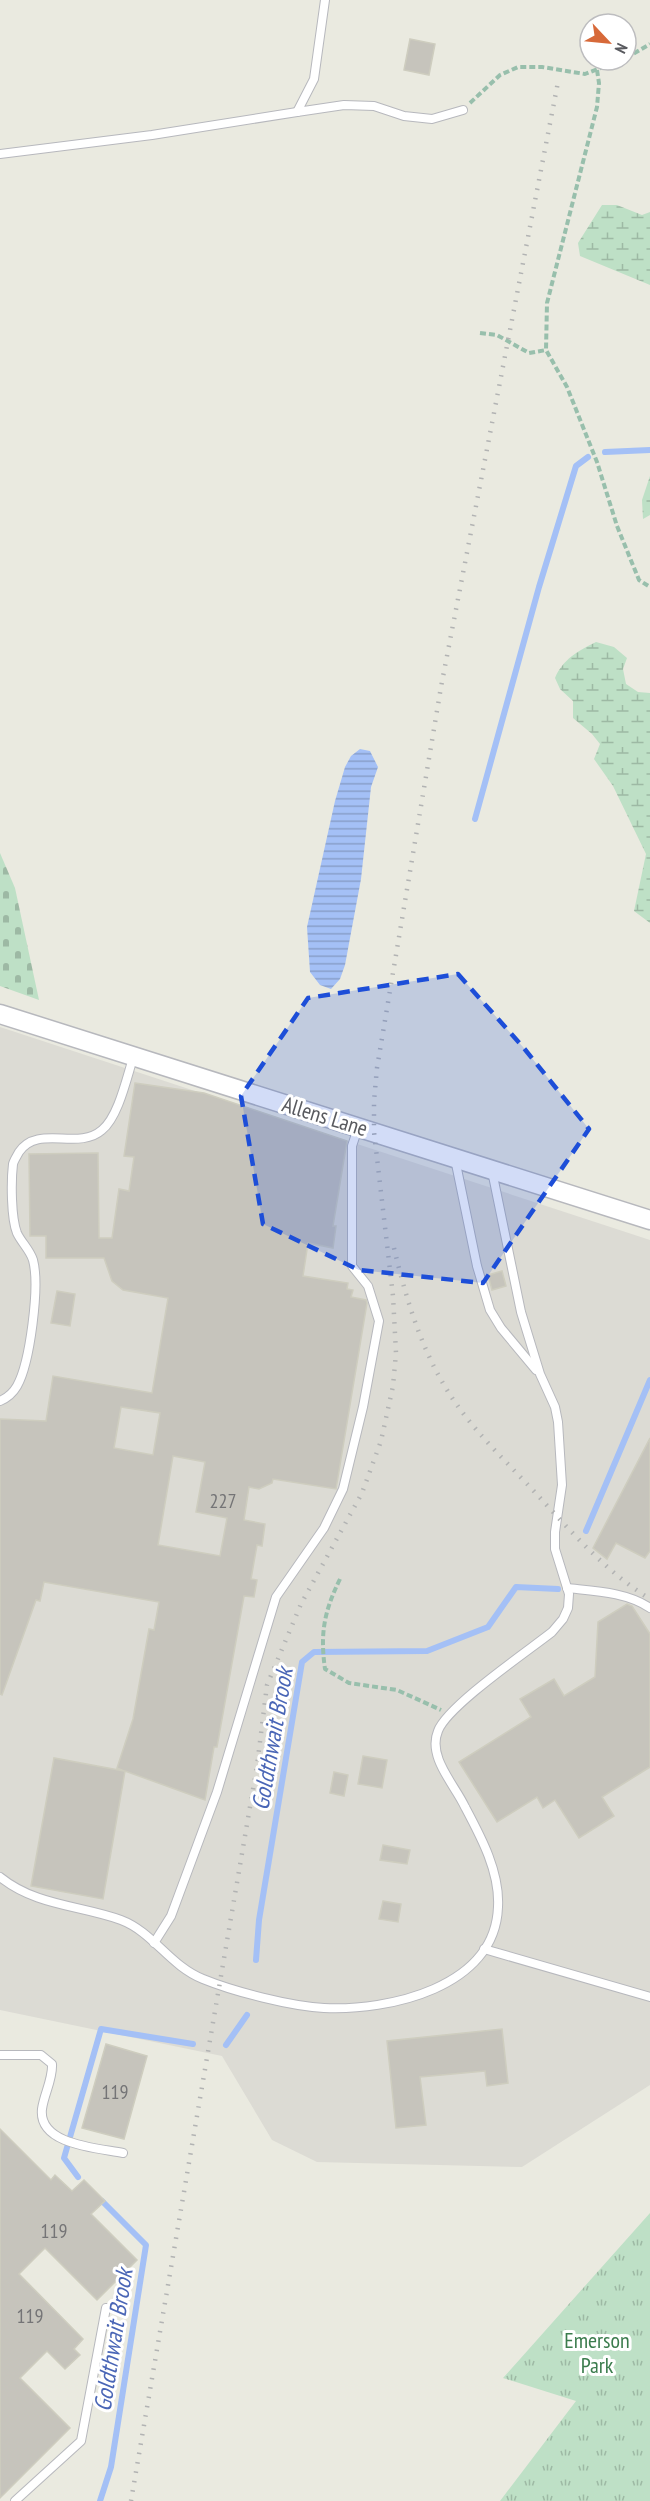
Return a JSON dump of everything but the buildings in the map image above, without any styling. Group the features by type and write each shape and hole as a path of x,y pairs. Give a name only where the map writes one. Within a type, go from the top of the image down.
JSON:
{"street":[{"name":"Allens Lane","path":"0,1014 650,1220"}],"lane":[{"path":"297,112 314,79 325,0"},
{"path":"0,154 152,135 344,105 374,106 404,116 432,119 463,110"},
{"path":"0,1401 16,1387 26,1362 36,1286 33,1260 16,1231 13,1211 13,1162 24,1145 38,1138 92,1138 105,1129 114,1115 134,1055"},
{"path":"154,1943 171,1916 218,1792 276,1598 324,1528 343,1489 363,1407 379,1321 368,1286 352,1266 352,1146 358,1126"},
{"path":"455,1157 477,1266 490,1310 501,1328 540,1374"},
{"path":"0,1877 24,1893 42,1901 122,1920 140,1930 183,1969 201,1979 302,2006 347,2008 417,1996 460,1977 484,1949 498,1908 497,1886 481,1839 460,1796 443,1770 436,1748 437,1732 448,1713 552,1632 563,1619 568,1608 567,1588 555,1549 555,1532 562,1485 558,1422 555,1407 540,1374 521,1312 492,1169"},
{"path":"567,1588 608,1593 642,1602 650,1608"},
{"path":"484,1949 650,1997"},
{"path":"0,2055 41,2055 52,2064 42,2111 50,2133 60,2139 123,2153"},
{"path":"15,2501 81,2441 106,2308"}],"path":[{"path":"463,110 500,75 518,67 542,67 585,74 591,72"},
{"path":"597,72 597,107 547,303 546,350 572,398 639,580 650,586"},
{"path":"480,333 497,335 529,352 546,350"},
{"path":"340,1578 330,1600 323,1625 325,1669 349,1683 397,1690 448,1713"}],"highlighted area":[{"path":"458,974 523,1047 589,1129 483,1283 359,1270 263,1224 241,1096 308,998"}],"shaded area":[{"path":"0,1027 650,1240 650,2085 522,2167 317,2162 272,2140 222,2056 0,2010"}],"green space":[{"path":"602,205 617,205 642,215 650,212 650,285 580,256 578,243"},
{"path":"650,476 650,515 643,519 642,500"},
{"path":"596,642 614,647 627,658 623,669 626,684 638,692 650,693 650,923 634,911 646,854 613,786 594,759 600,744 573,718 573,701 560,689 555,678 562,666 577,652"},
{"path":"0,853 15,888 39,1000 0,986"},
{"name":"Emerson Park","path":"650,2213 650,2501 500,2501 576,2401 503,2378"}],"water":[{"path":"360,749 370,751 378,767 371,787 361,879 345,965 340,979 331,989 320,985 310,972 307,927 335,801 345,767 351,756"}],"waterway":[{"path":"605,452 650,450"},
{"path":"475,819 539,587 576,466 588,457"},
{"name":"Goldthwait Brook","path":"586,1531 650,1380"},
{"name":"Goldthwait Brook","path":"256,1960 259,1920 302,1662 314,1652 427,1651 488,1627 516,1587 558,1589"},
{"name":"Goldthwait Brook","path":"226,2045 247,2015"},
{"name":"Goldthwait Brook","path":"78,2177 64,2158 101,2029 193,2044"},
{"name":"Goldthwait Brook","path":"100,2501 111,2467 146,2245 102,2201"}],"railway":[{"path":"131,2501 257,1766 267,1685 301,1604 362,1493 381,1441 393,1386 396,1353 393,1296 374,1132 377,1068 441,687 558,82"},
{"path":"394,1248 426,1350 445,1387 466,1418 606,1566 650,1599"}]}
